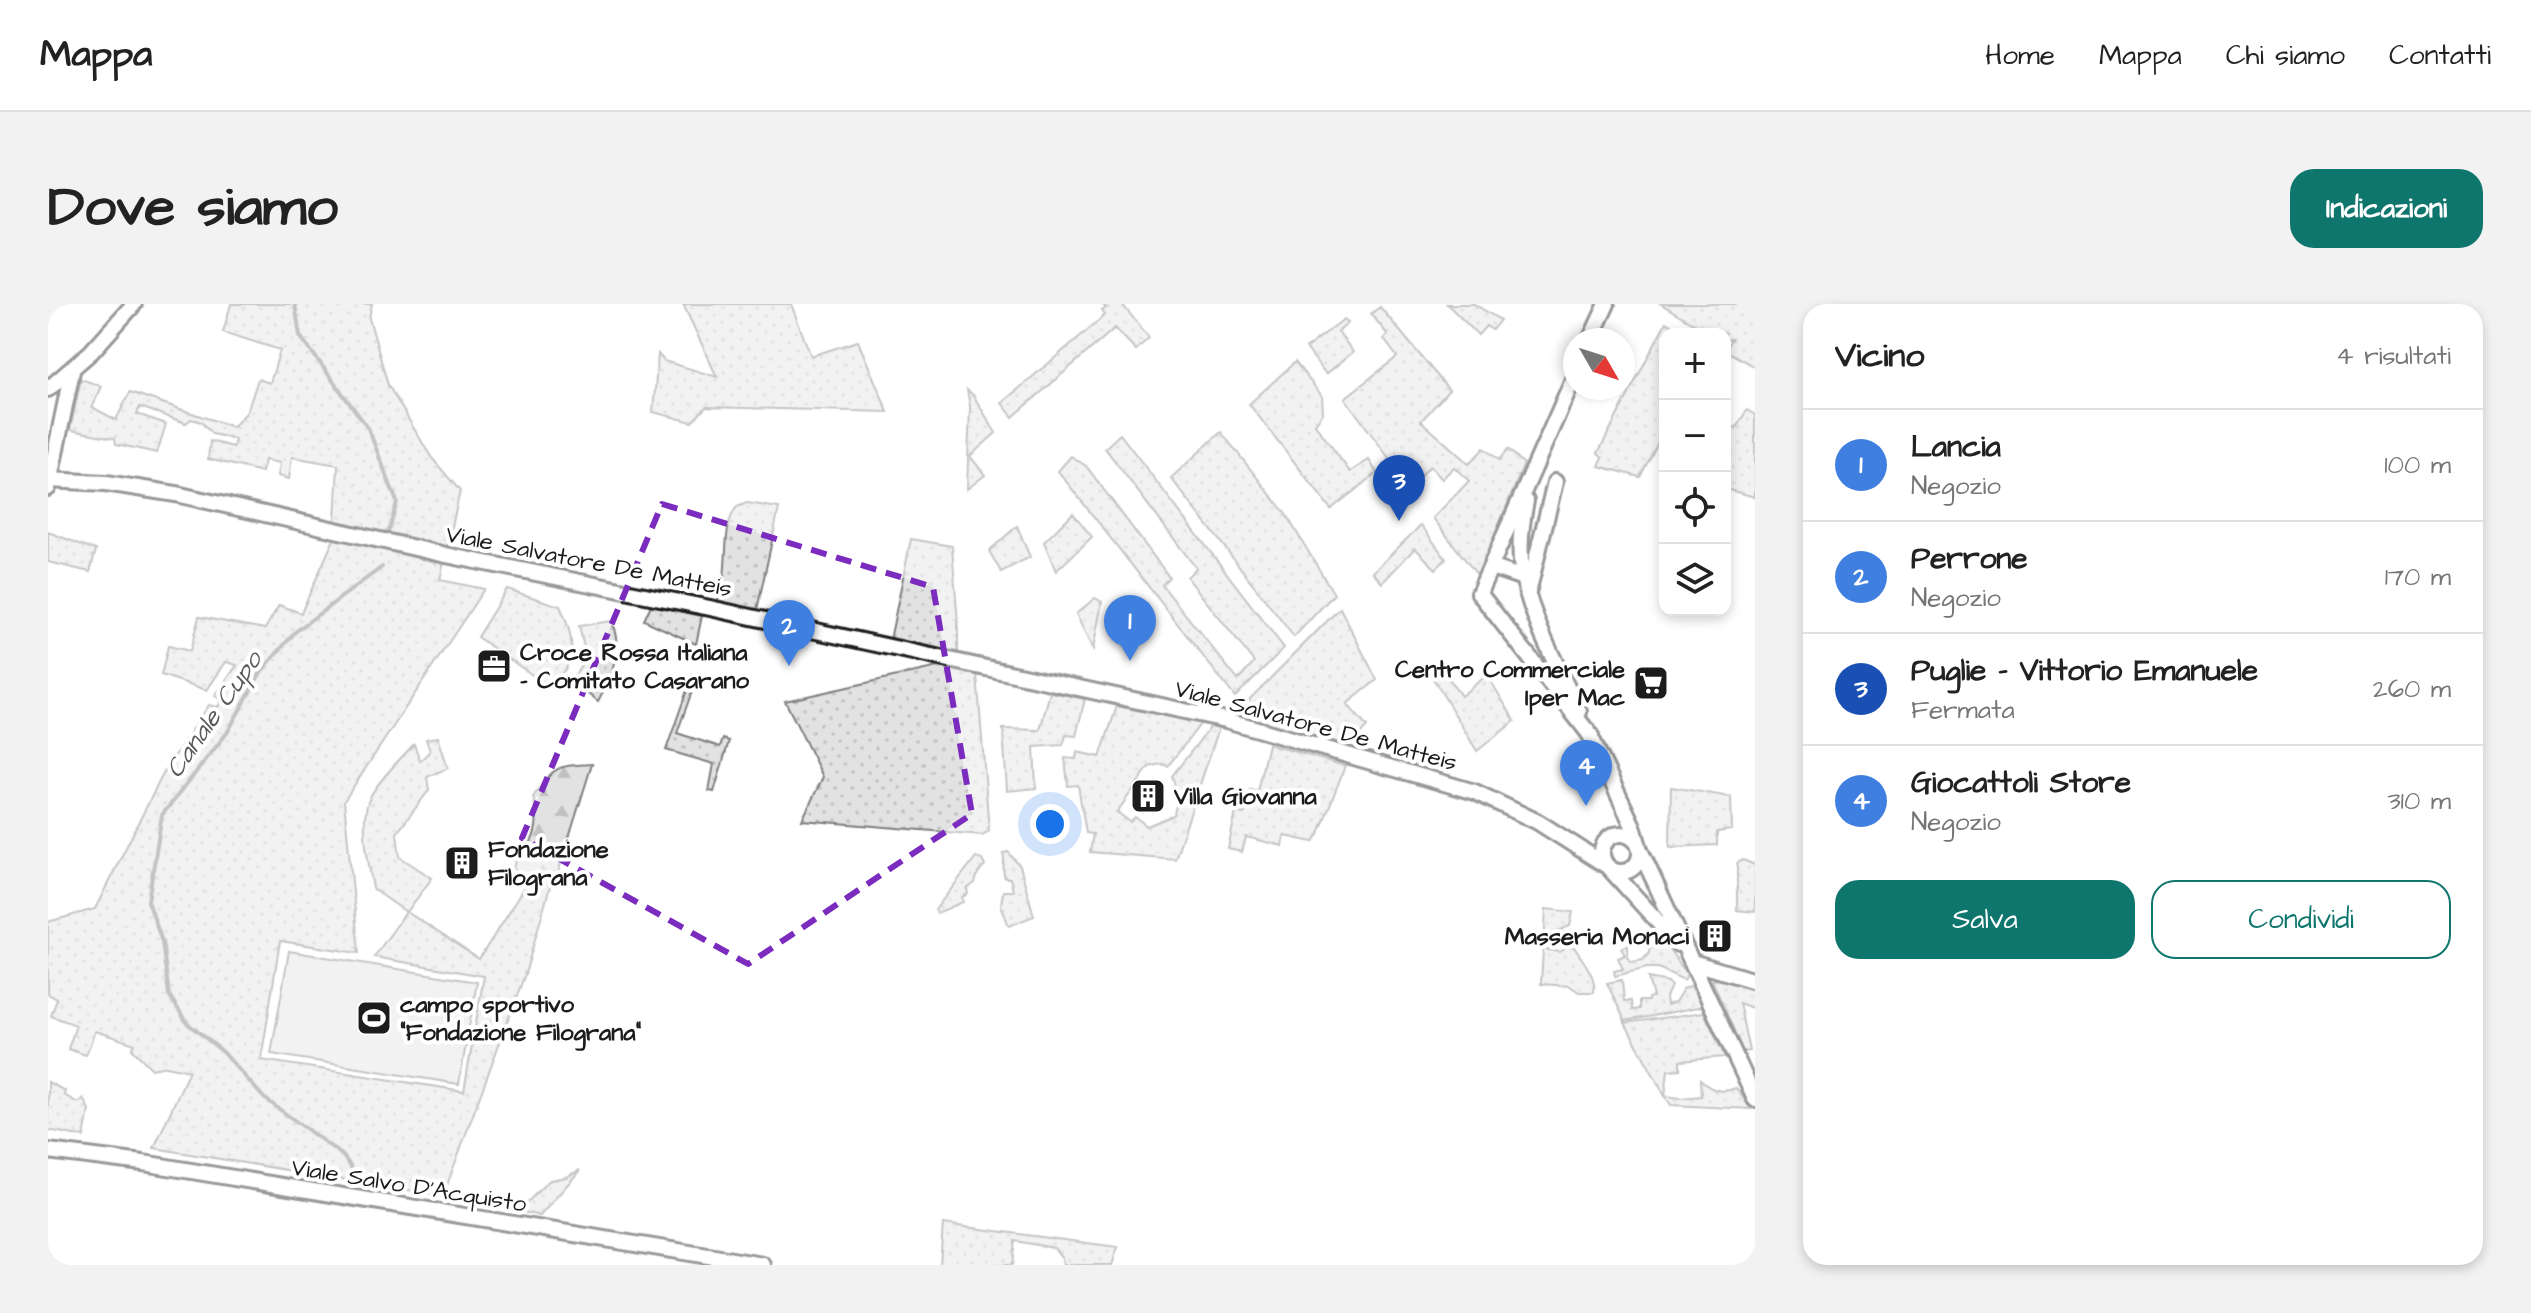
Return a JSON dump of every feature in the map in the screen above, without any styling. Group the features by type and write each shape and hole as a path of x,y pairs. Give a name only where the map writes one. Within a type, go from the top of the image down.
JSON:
{"street":[{"path":"48,389 72,371 134,304"},
{"path":"1596,328 1607,304"},
{"path":"49,482 72,371"},
{"path":"1564,400 1479,593 1591,736"},
{"path":"1534,465 1523,517 1525,586 1531,608 1621,799 1639,847 1755,1099"},
{"name":"Viale Salvatore De Matteis","path":"49,482 106,483 176,494 446,555 697,605 1226,720 1475,792 1538,822 1606,866 1691,959"},
{"path":"1525,586 1555,482"},
{"path":"1491,567 1525,586"},
{"path":"1523,651 1544,637"},
{"path":"1575,845 1593,845 1609,837 1617,833 1629,835 1639,847 1637,863 1621,872 1606,866 1601,851 1609,837 1620,820 1621,799"},
{"path":"1650,912 1659,910 1664,902"},
{"path":"1691,959 1755,981"},
{"name":"Viale Salvo D'Acquisto","path":"48,1151 173,1168 763,1265"}],"highlighted area":[{"path":"662,504 933,587 972,814 748,964 522,838"}],"green space":[{"path":"231,304 372,304 369,318 388,385 431,457 460,491 440,580 484,589 344,801 359,953 280,941 261,1060 464,1091 484,976 374,957 406,912 373,889 366,845 366,812 375,788 414,744 420,761 430,751 426,739 438,737 448,768 427,777 429,790 397,833 400,857 432,878 407,912 479,959 530,879 554,873 525,974 443,1196 154,1148 189,1071 167,1066 152,1069 132,1049 135,1044 95,1031 86,1055 68,1049 76,1025 51,1016 57,999 48,994 48,922 95,909 165,770 209,705 218,707 222,699 215,696 237,665 226,662 207,690 161,675 168,646 190,651 199,617 265,629 279,605 301,613 334,539 338,465 292,457 289,479 278,476 280,463 265,460 262,472 208,459 210,441 233,447 235,439 212,434 201,422 191,419 186,423 140,407 137,414 166,424 157,453 116,444 115,438 70,430 81,379 101,386 92,407 116,420 130,392 233,427 247,412 258,379 270,383 280,350 223,332"},
{"path":"683,304 791,304 811,356 858,341 888,412 706,407 692,422 653,412 658,354 664,361 717,377"},
{"path":"1102,304 1122,304 1149,338 1136,350 1115,328 1013,417 1002,403 1105,315 1102,311 1106,308"},
{"path":"1447,304 1474,304 1500,320 1492,330 1486,326 1478,335"},
{"path":"1661,304 1755,304 1755,367 1731,353 1731,328 1701,328"},
{"path":"1380,307 1449,390 1421,421 1469,464 1484,448 1499,460 1508,449 1524,464 1478,576 1433,518 1469,481 1454,467 1442,479 1430,466 1410,487 1345,398 1397,357 1384,339 1388,335 1371,314"},
{"path":"1344,319 1348,323 1338,332 1353,352 1326,374 1306,348"},
{"path":"1659,335 1659,441 1640,477 1599,466 1603,457 1598,453 1626,400 1635,400 1635,382"},
{"path":"1295,362 1322,396 1323,413 1315,424 1350,472 1369,460 1377,473 1331,509 1249,404"},
{"path":"967,390 996,433 970,456 985,475 967,489 970,406"},
{"path":"1747,410 1755,415 1755,497 1731,491 1731,426 1736,428"},
{"path":"1221,432 1285,513 1334,594 1294,637 1171,478"},
{"path":"1120,434 1284,648 1235,697 1058,471 1071,456 1086,466 1169,577 1162,585 1238,680 1254,662 1187,577 1196,568 1105,448"},
{"path":"747,503 779,508 757,610 717,601 724,577 728,527 737,507"},
{"path":"1073,513 1092,537 1056,571 1044,542"},
{"path":"1421,525 1446,559 1436,569 1415,548 1382,583 1373,572"},
{"path":"1017,526 1030,557 1001,572 989,551"},
{"path":"48,532 96,550 90,572 48,562"},
{"path":"911,539 952,546 958,652 890,640"},
{"path":"507,589 560,606 571,640 570,661 565,670 544,683 477,637"},
{"path":"1095,598 1102,602 1093,650 1076,614"},
{"path":"651,605 702,616 696,644 644,620"},
{"path":"1340,608 1377,680 1347,704 1367,727 1350,746 1235,714"},
{"path":"611,621 616,652 611,673 598,702 572,681 586,656 579,626"},
{"path":"1440,666 1461,696 1487,675 1515,721 1477,751 1431,675"},
{"path":"938,667 977,673 989,831 982,835 802,820 823,777 785,701"},
{"path":"692,676 695,683 677,733 720,747 723,739 729,741 714,792 709,791 714,764 666,750"},
{"path":"1050,692 1085,699 1076,736 1066,735 1063,745 1034,747 1036,788 1007,791 1003,729 1040,730"},
{"path":"1117,706 1201,723 1168,766 1149,767 1117,812 1130,822 1135,817 1147,826 1174,815 1178,794 1172,776 1211,726 1219,728 1175,859 1090,852 1093,834 1086,833 1078,785 1068,786 1065,758 1076,759 1077,752 1100,757"},
{"path":"1268,744 1345,766 1313,842 1285,836 1283,846 1246,837 1242,852 1228,849 1236,812 1244,814 1250,789 1257,791"},
{"path":"592,764 558,873 529,877 519,873 514,868 516,862 535,831 533,797 556,770"},
{"path":"1671,787 1731,797 1732,830 1717,832 1717,845 1670,847"},
{"path":"1008,852 1020,866 1034,916 1009,926 1001,905 1003,891 1013,891 1010,878 1005,878 1003,872 1003,853"},
{"path":"976,857 985,866 978,873 975,883 967,889 968,894 962,897 963,902 937,913 935,910"},
{"path":"1743,860 1755,865 1755,912 1737,910 1737,863"},
{"path":"1546,909 1573,912 1570,926 1560,930 1568,934 1563,946 1544,944"},
{"path":"1657,933 1685,971 1687,975 1684,980 1658,968 1615,976 1614,971 1623,969 1618,958 1625,955 1621,948 1628,945 1631,962 1643,960 1649,953 1651,934"},
{"path":"1572,944 1591,973 1594,992 1541,984 1543,949 1560,952"},
{"name":"campo sportivo \"Fondazione Filograna\"","path":"289,951 477,982 459,1084 271,1054"},
{"path":"1648,978 1668,982 1671,986 1666,997 1667,1005 1675,1002 1683,989 1690,986 1704,1006 1625,1021 1607,983 1622,980 1624,1001 1631,1001 1632,1010 1639,1009 1639,1001 1648,1001 1653,997"},
{"path":"1728,978 1755,989 1755,1009 1739,1003 1749,1051 1743,1052 1712,980"},
{"path":"1704,1012 1725,1057 1680,1061 1680,1069 1668,1070 1665,1096 1625,1023"},
{"path":"1700,1080 1716,1090 1736,1088 1751,1109 1671,1105 1665,1096 1701,1096"},
{"path":"48,1082 78,1103 83,1098 89,1110 84,1137 48,1130"},
{"path":"580,1170 540,1216 523,1212 523,1207 550,1180"},
{"path":"943,1224 1118,1247 1112,1265 1063,1265 1054,1248 1015,1241 1012,1265 940,1265"}],"waterway":[{"name":"Canale Cupo","path":"295,304 300,336 368,428 397,502 389,530"},
{"name":"Canale Cupo","path":"354,1177 342,1155 264,1098 223,1052 187,1023 169,995 162,942 148,901 162,815 227,733 261,672 296,631 382,567"}],"place":[{"name":"Puglie - Vittorio Emanuele","path":"1399,521"},
{"name":"Lancia","path":"1130,661"},
{"name":"Croce Rossa Italiana - Comitato Casarano","path":"494,666"},
{"name":"Perrone","path":"789,666"},
{"name":"Centro Commerciale Iper Mac","path":"1651,683"},
{"name":"Villa Giovanna","path":"1148,796"},
{"name":"Giocattoli Store","path":"1586,806"},
{"name":"Fondazione Filograna","path":"462,863"},
{"name":"Masseria Monaci","path":"1715,936"},
{"name":"campo sportivo \"Fondazione Filograna\"","path":"374,1018"}]}
